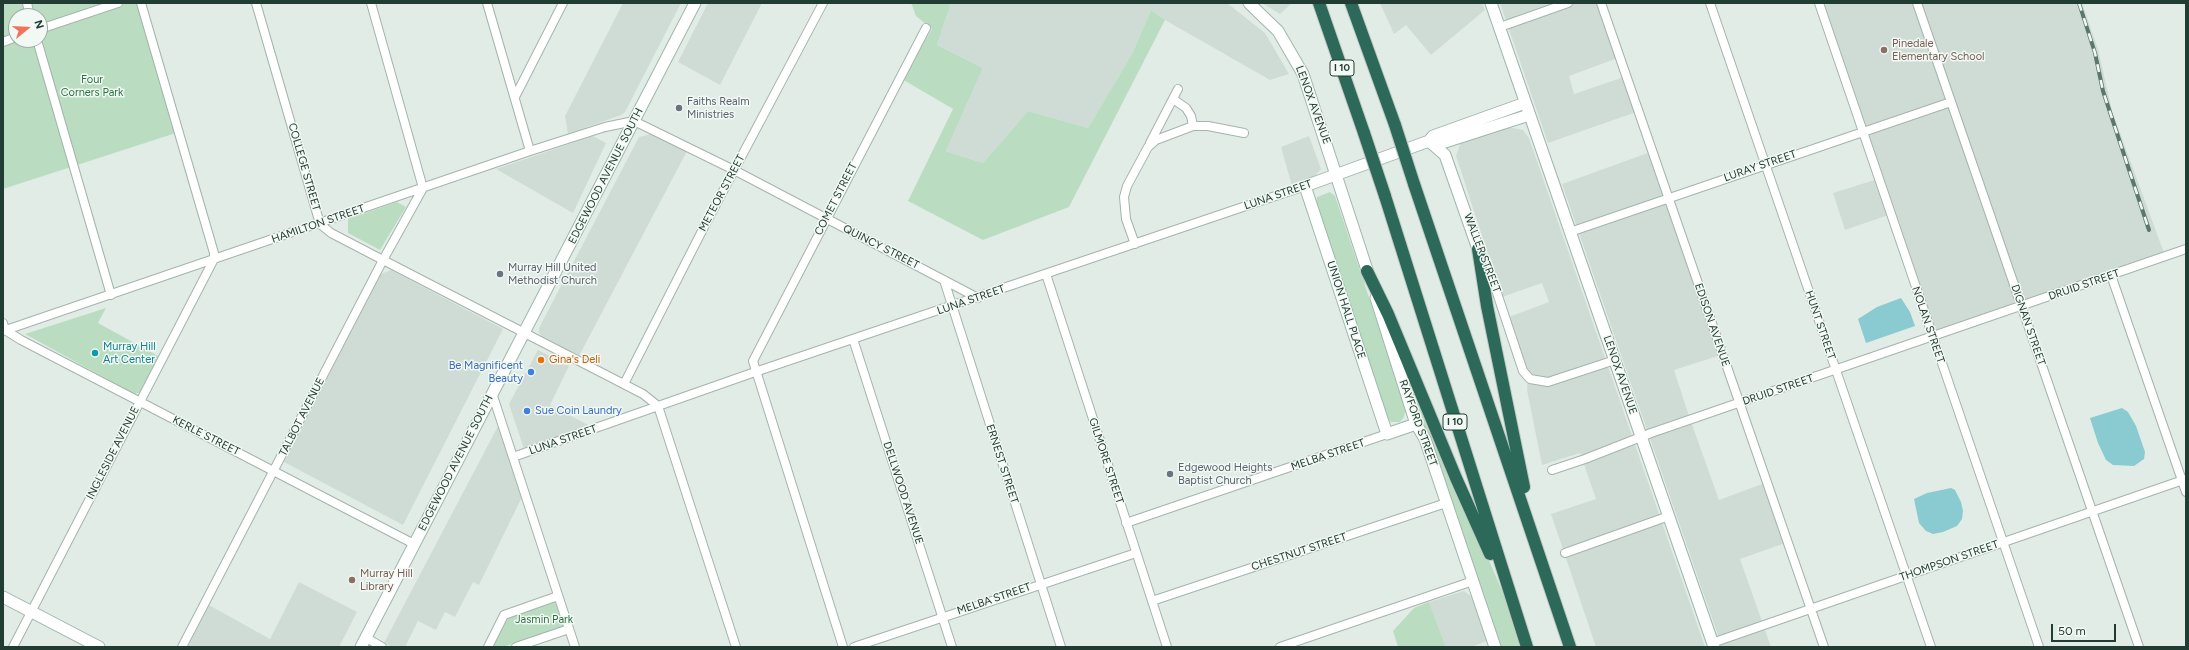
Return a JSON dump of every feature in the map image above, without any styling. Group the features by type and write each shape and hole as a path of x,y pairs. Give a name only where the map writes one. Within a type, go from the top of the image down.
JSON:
{"highway":[{"name":"I 10","path":"1320,3 1385,196 1527,647"},
{"path":"1351,3 1395,125 1570,647"},
{"path":"1478,249 1486,306 1522,482 1560,618"},
{"path":"1367,271 1388,314 1456,478 1512,603"}],"street":[{"path":"48,26 118,3"},
{"path":"141,3 214,253 214,260"},
{"name":"COLLEGE STREET","path":"256,3 320,224 331,233 643,394 658,406"},
{"path":"371,3 423,188"},
{"path":"487,3 530,151"},
{"path":"515,97 563,3"},
{"name":"EDGEWOOD AVENUE SOUTH","path":"363,642 695,3"},
{"name":"METEOR STREET","path":"624,384 734,170 823,3"},
{"name":"LENOX AVENUE","path":"1250,3 1278,31 1296,60 1328,149 1335,176"},
{"name":"LENOX AVENUE","path":"1490,3 1500,27 1529,115 1713,645"},
{"path":"1500,27 1568,3"},
{"name":"EDISON AVENUE","path":"1601,3 1824,647"},
{"name":"HUNT STREET","path":"1710,3 1908,575 1908,583 1931,647"},
{"name":"NOLAN STREET","path":"1819,3 2039,647"},
{"name":"DIGNAN STREET","path":"1918,3 2139,647"},
{"name":"COMET STREET","path":"755,372 753,361 926,28"},
{"path":"39,48 111,295"},
{"path":"1135,244 1126,219 1124,197 1127,186 1178,89"},
{"path":"1173,99 1186,108 1191,116 1193,126"},
{"name":"LURAY STREET","path":"1570,232 1668,197 1951,102"},
{"name":"LUNA STREET","path":"513,457 755,372 978,298 1335,176 1429,141 1433,136 1525,103"},
{"name":"LUNA STREET","path":"1429,141 1437,144 1442,143 1529,115"},
{"name":"HAMILTON STREET","path":"4,330 320,224 530,151 605,127 634,121"},
{"name":"QUINCY STREET","path":"634,121 734,170 978,298"},
{"path":"1148,147 1156,140 1193,126 1208,126 1244,133"},
{"name":"WALLER STREET","path":"1429,141 1445,155 1478,249 1489,269 1523,371 1530,379 1548,382 1615,360"},
{"name":"RAYFORD STREET","path":"1335,176 1416,424 1425,439 1495,647"},
{"name":"UNION HALL PLACE","path":"1305,186 1387,434"},
{"name":"TALBOT AVENUE","path":"182,647 383,260 423,188"},
{"name":"DRUID STREET","path":"1552,470 1642,437 2186,249"},
{"name":"INGLESIDE AVENUE","path":"13,647 214,260"},
{"name":"GILMORE STREET","path":"1046,274 1167,647"},
{"path":"2111,275 2184,480 2186,492"},
{"name":"ERNEST STREET","path":"944,280 1061,647"},
{"name":"KERLE STREET","path":"4,330 414,544"},
{"name":"DELLWOOD AVENUE","path":"854,339 952,647"},
{"path":"755,372 843,647"},
{"path":"492,393 575,647"},
{"path":"658,406 736,647"},
{"name":"MELBA STREET","path":"1126,522 1416,424"},
{"name":"THOMPSON STREET","path":"1713,645 1811,608 2184,480"},
{"name":"CHESTNUT STREET","path":"1152,601 1446,503"},
{"path":"1565,553 1669,516"},
{"name":"MELBA STREET","path":"854,647 1040,583 1136,553"},
{"path":"1284,646 1473,581"},
{"path":"488,647 504,615 558,596"},
{"path":"3,598 99,647"},
{"path":"516,647 569,629"},
{"path":"363,642 382,647"}],"shaded area":[{"path":"623,3 681,3 625,112 621,115 568,134 565,116"},
{"path":"708,3 762,3 720,85 678,62"},
{"path":"951,3 1227,3 1265,33 1289,74 1270,80 1165,20 1151,10 1133,52 1088,128 1028,111 983,163 946,151 983,68 937,45"},
{"path":"1262,3 1292,3 1280,14"},
{"path":"1380,3 1482,3 1485,10 1431,55 1406,25 1394,34"},
{"path":"1500,3 1606,3 1623,56 1569,76 1574,94 1630,75 1642,110 1548,143"},
{"path":"1823,3 2082,3 2098,49 2112,111 2164,253 1933,331 1894,213 1845,230 1833,193 1881,178"},
{"path":"1508,127 1523,130 1529,138 1705,647 1596,647 1551,514 1596,499 1580,453 1542,465 1527,390 1528,374 1509,317 1549,302 1542,283 1502,297 1456,156 1460,144"},
{"path":"651,134 687,151 579,356 543,337 539,333 539,328 639,137"},
{"path":"593,136 606,143 573,213 496,169"},
{"path":"1309,136 1321,169 1314,177 1292,186 1281,147"},
{"path":"1656,150 1727,353 1674,370 1689,416 1719,500 1770,481 1791,541 1740,559 1771,647 1722,647 1562,184"},
{"path":"391,270 503,329 403,525 284,462 381,274"},
{"path":"538,350 569,366 550,405 592,427 524,449 509,404"},
{"path":"498,426 522,497 479,585 473,582 455,617 445,612 436,630 418,621 405,647 392,647 384,643"},
{"path":"299,582 357,612 339,647 188,647 209,605 270,639"},
{"path":"1464,591 1472,597 1487,641 1471,647 1446,647 1429,602"}],"green space":[{"name":"Four Corners Park","path":"3,3 141,3 179,132 3,189"},
{"path":"911,3 951,3 937,45 983,68 946,151 983,163 1028,111 1088,128 1133,52 1151,10 1165,20 1069,207 983,240 908,201 953,109 902,79 932,29 916,16"},
{"path":"1330,192 1335,196 1406,408 1404,417 1400,422 1391,422 1387,418 1316,203 1317,197"},
{"path":"397,202 406,207 380,250 348,233 348,219"},
{"path":"106,308 98,323 160,357 141,392 134,394 25,334"},
{"path":"1399,359 1409,374 1512,614 1522,647 1501,647"},
{"name":"Jasmin Park","path":"555,602 564,627 503,647 493,647 505,619"},
{"path":"1429,602 1446,647 1398,647 1393,631 1414,608"}],"water":[{"path":"1901,298 1910,312 1915,326 1866,343 1858,319 1877,307"},
{"path":"2122,408 2128,412 2136,426 2145,452 2144,459 2134,466 2113,465 2106,460 2098,443 2090,418"},
{"path":"1951,488 1955,490 1961,502 1963,511 1962,519 1957,526 1943,532 1933,534 1926,531 1919,523 1914,499 1927,493"}],"railway":[{"path":"2079,3 2095,53 2103,91 2149,230"}],"place":[{"name":"Pinedale Elementary School","path":"1884,50"},
{"name":"Faiths Realm Ministries","path":"679,108"},
{"name":"Murray Hill United Methodist Church","path":"500,274"},
{"name":"Murray Hill Art Center","path":"95,353"},
{"name":"Gina's Deli","path":"541,360"},
{"name":"Be Magnificent Beauty","path":"531,372"},
{"name":"Sue Coin Laundry","path":"527,411"},
{"name":"Edgewood Heights Baptist Church","path":"1170,474"},
{"name":"Murray Hill Library","path":"352,580"}]}
